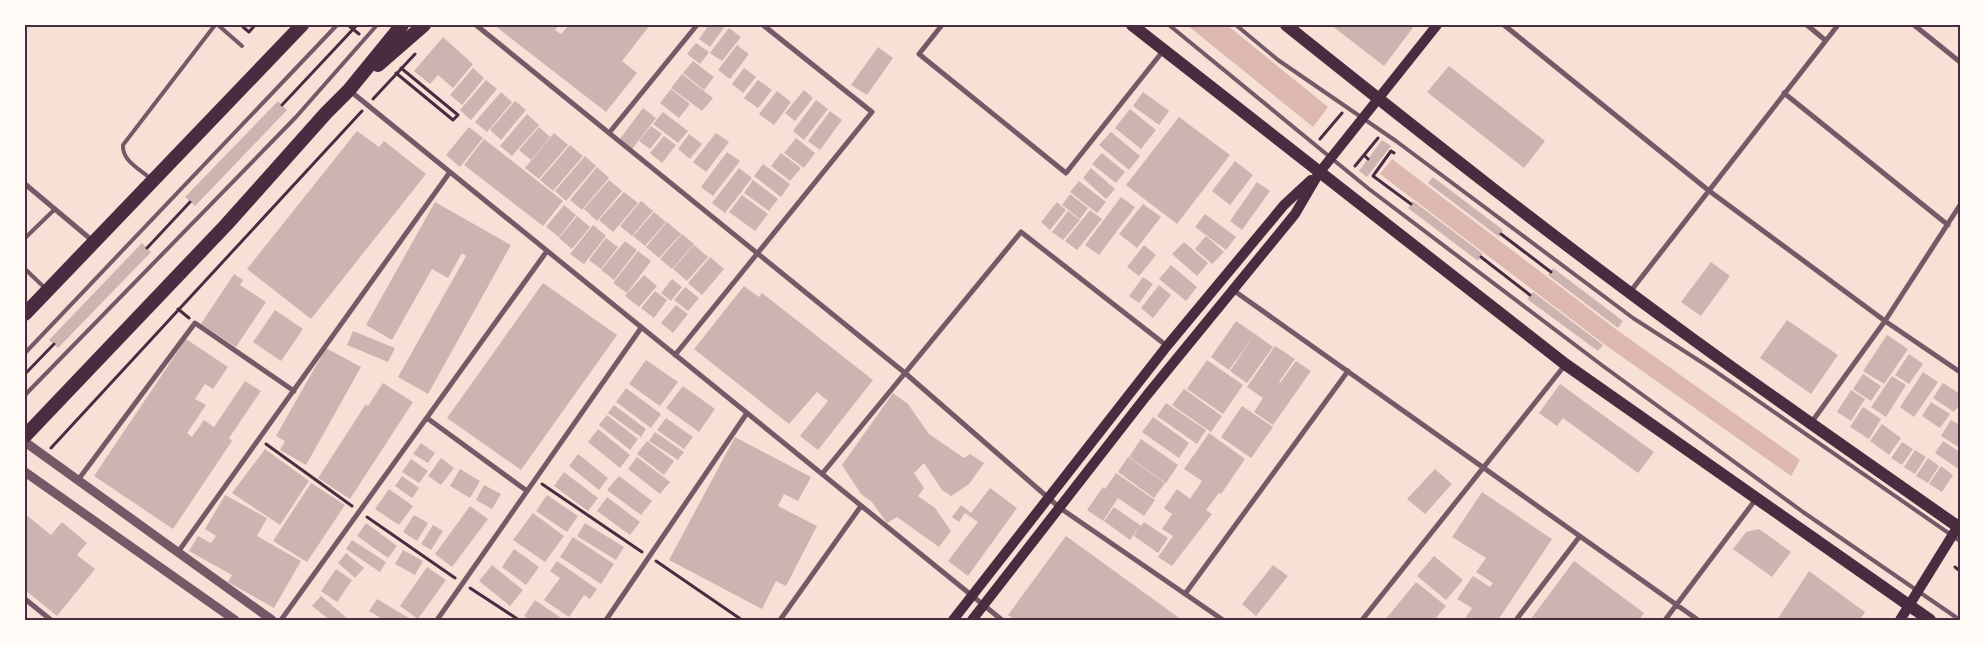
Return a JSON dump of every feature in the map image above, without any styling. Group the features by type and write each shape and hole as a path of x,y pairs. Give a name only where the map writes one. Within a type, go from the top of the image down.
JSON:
{"highway":[{"path":"25,314 301,25"},
{"path":"349,90 402,25"},
{"path":"25,436 226,225 326,113 349,90 424,25"}],"main road":[{"path":"1132,25 1565,364 1930,620"},
{"path":"1286,25 1523,213 1695,341 1959,530 1900,620"},
{"path":"972,620 1147,395 1295,214 1319,173 1437,25"},
{"path":"953,620 1167,346 1284,204 1319,173"}],"street":[{"path":"476,25 905,373 1060,508 1223,620"},
{"path":"609,133 697,25"},
{"path":"675,355 872,112 763,25"},
{"path":"942,25 919,54 1066,173 1164,50"},
{"path":"1504,25 1708,190 1885,321 1960,372"},
{"path":"1807,25 1826,40"},
{"path":"1630,292 1838,25"},
{"path":"1914,25 1960,62"},
{"path":"349,90 1002,620"},
{"path":"1784,93 1948,224"},
{"path":"178,552 450,172"},
{"path":"25,184 94,242"},
{"path":"1811,423 1885,321 1960,205"},
{"path":"822,474 1021,232 1167,346"},
{"path":"281,620 547,251"},
{"path":"1233,290 1698,620"},
{"path":"78,480 195,323 294,391"},
{"path":"437,620 641,328"},
{"path":"1362,620 1565,364"},
{"path":"1185,594 1348,371"},
{"path":"606,620 747,413"},
{"path":"427,418 527,491"},
{"path":"25,442 272,620"},
{"path":"25,472 229,618"},
{"path":"1665,620 1756,499"},
{"path":"780,620 861,506"},
{"path":"1516,620 1580,536"},
{"path":"25,599 51,620"}],"lane":[{"path":"153,181 126,158 123,144 217,25 242,46"},
{"path":"25,353 337,25"},
{"path":"25,394 296,117 377,25"},
{"path":"1169,25 1331,158 1603,366 1803,512 1960,620"},
{"path":"1236,25 1278,60 1396,141 1633,318 1959,530"},
{"path":"25,238 55,209"},
{"path":"25,268 48,290"}],"path":[{"path":"244,25 243,27 249,32 255,25"},
{"path":"348,25 366,39"},
{"path":"282,105 357,25"},
{"path":"62,437 416,53"},
{"path":"396,64 458,115 453,120 396,73"},
{"path":"1320,139 1343,111"},
{"path":"1354,167 1379,137"},
{"path":"1399,157 1392,151 1378,166 1373,176 1411,204"},
{"path":"1364,155 1368,159"},
{"path":"146,248 190,202"},
{"path":"1501,234 1551,272"},
{"path":"1481,257 1530,295"},
{"path":"25,374 54,344"},
{"path":"259,439 463,583 519,620"},
{"path":"535,480 742,620"},
{"path":"1955,568 1960,571"}],"shaded area":[{"path":"1187,25 1227,25 1328,107 1313,127"},
{"path":"1392,159 1617,330 1800,460 1791,476 1604,344 1380,174"}],"building":[{"path":"494,25 559,25 555,30 561,34 569,25 650,25 622,61 637,73 606,112"},
{"path":"709,25 725,26 710,47 699,39"},
{"path":"1331,25 1415,25 1384,66"},
{"path":"729,28 741,37 722,61 710,53"},
{"path":"443,37 473,64 453,88 438,75 430,84 414,71"},
{"path":"696,43 709,52 700,64 687,54"},
{"path":"737,45 749,54 730,79 718,70"},
{"path":"878,47 893,58 867,95 851,85"},
{"path":"693,61 714,77 704,90 683,73"},
{"path":"1449,66 1545,141 1524,168 1427,92"},
{"path":"473,68 484,78 462,105 450,95"},
{"path":"744,68 756,77 743,93 732,84"},
{"path":"682,74 713,98 702,111 671,88"},
{"path":"486,80 497,89 471,120 460,110"},
{"path":"758,80 772,90 758,108 744,98"},
{"path":"671,89 690,104 679,118 660,103"},
{"path":"804,90 813,98 795,121 785,113"},
{"path":"777,91 791,102 774,125 759,114"},
{"path":"501,92 512,102 487,132 475,122"},
{"path":"1143,92 1169,111 1159,125 1133,106"},
{"path":"816,100 828,109 804,140 793,131"},
{"path":"278,101 287,110 195,206 185,197"},
{"path":"515,101 526,110 501,140 490,130"},
{"path":"643,108 656,118 632,149 620,139"},
{"path":"1130,109 1156,130 1141,149 1115,128"},
{"path":"830,111 842,120 820,150 808,141"},
{"path":"663,112 688,131 678,143 653,124"},
{"path":"527,114 539,125 512,156 500,146"},
{"path":"1179,117 1230,155 1177,224 1126,185"},
{"path":"651,126 662,134 650,149 639,141"},
{"path":"469,127 483,138 460,167 446,155"},
{"path":"539,127 550,137 531,160 519,150"},
{"path":"357,131 379,147 384,141 426,174 311,319 247,269"},
{"path":"1111,132 1140,156 1129,170 1099,145"},
{"path":"554,133 568,145 539,179 525,168"},
{"path":"716,133 729,142 706,172 693,162"},
{"path":"689,134 702,144 690,159 678,149"},
{"path":"664,136 676,145 662,163 650,153"},
{"path":"796,138 815,153 804,168 784,153"},
{"path":"484,139 563,201 543,226 464,165"},
{"path":"1382,140 1391,146 1367,177 1359,171"},
{"path":"570,145 583,156 553,191 540,180"},
{"path":"727,152 740,161 713,196 701,187"},
{"path":"781,153 801,168 790,181 771,166"},
{"path":"1102,153 1125,172 1116,183 1092,164"},
{"path":"585,156 596,166 566,201 555,191"},
{"path":"1235,161 1253,175 1230,205 1212,191"},
{"path":"763,164 790,184 781,197 754,176"},
{"path":"597,167 609,178 582,210 570,200"},
{"path":"739,168 752,178 725,213 712,203"},
{"path":"1091,168 1115,189 1106,199 1083,178"},
{"path":"1433,177 1503,230 1499,237 1428,183"},
{"path":"609,180 622,191 597,221 584,209"},
{"path":"753,180 778,199 769,211 744,193"},
{"path":"1079,181 1106,202 1097,213 1070,192"},
{"path":"1257,182 1270,191 1242,230 1230,221"},
{"path":"624,192 638,203 613,232 599,220"},
{"path":"1070,194 1088,208 1080,219 1062,205"},
{"path":"742,195 768,214 755,231 729,212"},
{"path":"1121,197 1135,207 1099,255 1085,245"},
{"path":"641,201 653,211 632,236 620,226"},
{"path":"1413,201 1483,254 1478,261 1408,208"},
{"path":"435,202 511,245 428,394 398,377 466,256 462,253 448,278 432,269 392,340 366,325"},
{"path":"1057,202 1066,210 1050,230 1041,222"},
{"path":"1143,204 1161,217 1137,248 1119,234"},
{"path":"564,205 576,215 559,237 546,227"},
{"path":"1090,210 1102,219 1077,250 1065,241"},
{"path":"1068,211 1080,220 1063,240 1052,232"},
{"path":"654,212 666,222 645,246 633,236"},
{"path":"1205,214 1236,237 1226,250 1195,227"},
{"path":"577,216 590,227 572,249 559,238"},
{"path":"667,222 681,234 659,258 646,247"},
{"path":"593,225 606,236 584,264 570,254"},
{"path":"682,234 694,244 672,269 660,259"},
{"path":"1206,236 1224,252 1212,264 1195,249"},
{"path":"606,238 618,247 601,269 589,260"},
{"path":"625,241 637,250 614,280 601,270"},
{"path":"1184,242 1208,263 1197,276 1172,254"},
{"path":"142,243 151,252 58,348 49,340"},
{"path":"694,245 708,257 687,281 673,269"},
{"path":"1144,245 1156,255 1139,276 1127,267"},
{"path":"638,251 651,261 627,293 613,283"},
{"path":"710,257 724,269 702,295 688,283"},
{"path":"1711,262 1730,276 1701,316 1681,302"},
{"path":"1171,265 1197,287 1186,301 1159,279"},
{"path":"1553,268 1623,321 1618,328 1548,275"},
{"path":"234,274 243,280 240,285 266,302 236,347 201,324"},
{"path":"644,275 657,286 639,307 625,296"},
{"path":"1143,277 1153,284 1139,303 1129,296"},
{"path":"672,279 682,287 671,301 661,293"},
{"path":"543,283 617,335 521,470 447,418"},
{"path":"1159,285 1171,295 1153,318 1141,308"},
{"path":"744,286 759,297 762,293 873,380 818,450 800,436 828,401 817,392 789,424 694,349"},
{"path":"685,287 699,298 688,311 674,300"},
{"path":"655,291 667,300 654,318 641,308"},
{"path":"1533,292 1603,345 1598,351 1527,299"},
{"path":"676,305 688,314 673,333 661,323"},
{"path":"275,310 303,329 281,361 253,342"},
{"path":"1787,320 1838,355 1811,394 1760,358"},
{"path":"1236,321 1255,334 1229,370 1211,357"},
{"path":"353,331 395,348 388,362 347,345"},
{"path":"1255,334 1273,347 1247,383 1230,371"},
{"path":"1887,335 1908,349 1884,384 1863,371"},
{"path":"186,339 228,367 213,389 205,384 195,399 206,405 187,433 192,437 204,420 214,427 245,381 261,391 229,438 232,441 173,529 94,476"},
{"path":"1275,346 1295,359 1280,383 1296,361 1311,371 1273,425 1254,412 1263,398 1247,387"},
{"path":"326,348 361,367 306,465 280,450 285,441 276,436"},
{"path":"1909,354 1923,364 1909,384 1895,375"},
{"path":"646,360 678,382 660,406 629,384"},
{"path":"1207,360 1243,385 1223,414 1187,389"},
{"path":"1923,372 1938,382 1914,417 1900,407"},
{"path":"1863,374 1881,386 1871,401 1853,389"},
{"path":"1892,376 1906,385 1886,417 1871,407"},
{"path":"383,383 413,402 350,499 318,478 366,404 368,406"},
{"path":"1943,383 1960,394 1960,404 1954,412 1933,398"},
{"path":"1560,384 1654,452 1638,473 1563,418 1557,426 1539,413"},
{"path":"683,386 715,409 699,432 666,408"},
{"path":"626,388 661,414 651,428 616,402"},
{"path":"1184,389 1222,416 1211,432 1172,405"},
{"path":"1851,390 1865,399 1851,421 1837,412"},
{"path":"893,393 908,404 929,434 964,458 970,454 984,463 969,484 951,496 942,490 924,463 914,473 924,488 918,496 935,508 951,531 939,547 897,517 887,523 872,502 861,494 842,465"},
{"path":"1931,402 1950,414 1940,428 1922,416"},
{"path":"1166,403 1206,430 1197,444 1157,416"},
{"path":"614,405 646,429 641,437 608,413"},
{"path":"1242,406 1273,427 1251,458 1221,437"},
{"path":"1863,407 1881,419 1869,439 1850,427"},
{"path":"607,415 638,439 630,450 599,425"},
{"path":"1153,417 1189,443 1179,458 1142,432"},
{"path":"666,418 693,437 684,449 657,430"},
{"path":"1951,420 1960,425 1960,448 1941,436"},
{"path":"1882,424 1901,438 1889,455 1870,441"},
{"path":"598,429 630,455 620,468 588,442"},
{"path":"655,432 684,452 678,460 649,441"},
{"path":"1209,433 1245,459 1221,494 1219,493 1206,510 1212,514 1172,566 1158,557 1173,536 1162,529 1172,514 1164,508 1177,489 1190,499 1202,481 1184,469"},
{"path":"735,437 811,477 798,501 784,494 778,506 817,526 786,586 776,581 762,609 669,560"},
{"path":"1141,439 1178,465 1166,483 1129,457"},
{"path":"647,441 674,461 664,475 637,454"},
{"path":"1943,441 1960,452 1960,470 1935,453"},
{"path":"1902,442 1913,449 1902,465 1891,458"},
{"path":"421,443 435,453 428,463 413,454"},
{"path":"265,449 309,481 280,525 232,493"},
{"path":"1915,450 1926,457 1915,474 1904,467"},
{"path":"578,454 608,478 599,490 569,466"},
{"path":"637,457 670,482 660,494 628,469"},
{"path":"1128,457 1165,483 1154,498 1118,472"},
{"path":"441,458 454,468 441,485 428,476"},
{"path":"1928,458 1939,466 1928,483 1916,476"},
{"path":"411,459 428,471 419,483 402,472"},
{"path":"1941,466 1953,475 1942,492 1929,484"},
{"path":"460,469 480,481 470,498 450,486"},
{"path":"1435,469 1452,484 1425,514 1407,499"},
{"path":"564,472 598,498 588,511 554,486"},
{"path":"1116,473 1155,500 1144,516 1118,498 1103,521 1087,510 1103,487 1105,489"},
{"path":"402,476 419,488 412,498 395,486"},
{"path":"619,476 652,501 641,515 607,490"},
{"path":"311,483 345,505 307,562 273,541"},
{"path":"484,485 501,494 492,509 476,500"},
{"path":"990,488 1017,508 968,576 948,561 978,522 965,513 959,522 952,517 961,505 971,513"},
{"path":"389,489 413,506 399,525 375,509"},
{"path":"1482,492 1552,539 1498,620 1464,620 1472,608 1457,599 1473,576 1490,587 1493,583 1476,572 1486,558 1452,537"},
{"path":"225,495 267,518 257,536 301,561 274,608 228,582 232,575 189,551 198,536 211,543 216,536 205,529"},
{"path":"547,495 578,516 567,532 536,511"},
{"path":"607,497 640,522 630,535 597,511"},
{"path":"470,506 488,519 452,567 435,554"},
{"path":"1114,507 1141,526 1144,522 1168,538 1158,553 1134,536 1139,527 1130,540 1104,521"},
{"path":"533,513 564,536 545,562 513,540"},
{"path":"25,514 51,535 62,522 87,543 77,555 95,569 57,616 25,590"},
{"path":"414,515 428,523 417,541 403,532"},
{"path":"366,523 397,546 388,558 357,536"},
{"path":"585,523 624,547 616,560 577,536"},
{"path":"433,525 443,531 431,550 421,544"},
{"path":"1759,529 1791,552 1772,577 1733,549 1746,532"},
{"path":"1066,536 1182,620 1015,620 1008,615"},
{"path":"573,537 614,564 601,584 560,557"},
{"path":"352,540 386,562 380,572 346,549"},
{"path":"514,549 539,567 526,585 502,567"},
{"path":"403,550 423,561 415,575 395,564"},
{"path":"346,553 364,568 355,578 338,563"},
{"path":"1434,556 1463,580 1446,600 1417,576"},
{"path":"557,561 597,589 590,599 584,595 569,617 544,600 560,578 550,571"},
{"path":"1574,561 1644,613 1639,620 1530,620"},
{"path":"492,565 523,590 510,606 479,581"},
{"path":"1273,565 1288,576 1256,616 1242,604"},
{"path":"427,567 446,580 418,619 400,606"},
{"path":"336,569 352,580 337,602 321,591"},
{"path":"1809,571 1865,612 1860,620 1777,620"},
{"path":"1416,582 1446,606 1434,620 1385,620"},
{"path":"321,596 348,619 330,620 312,606"},
{"path":"377,599 412,620 384,620 369,611"},
{"path":"535,600 564,620 530,620 524,616"}]}
